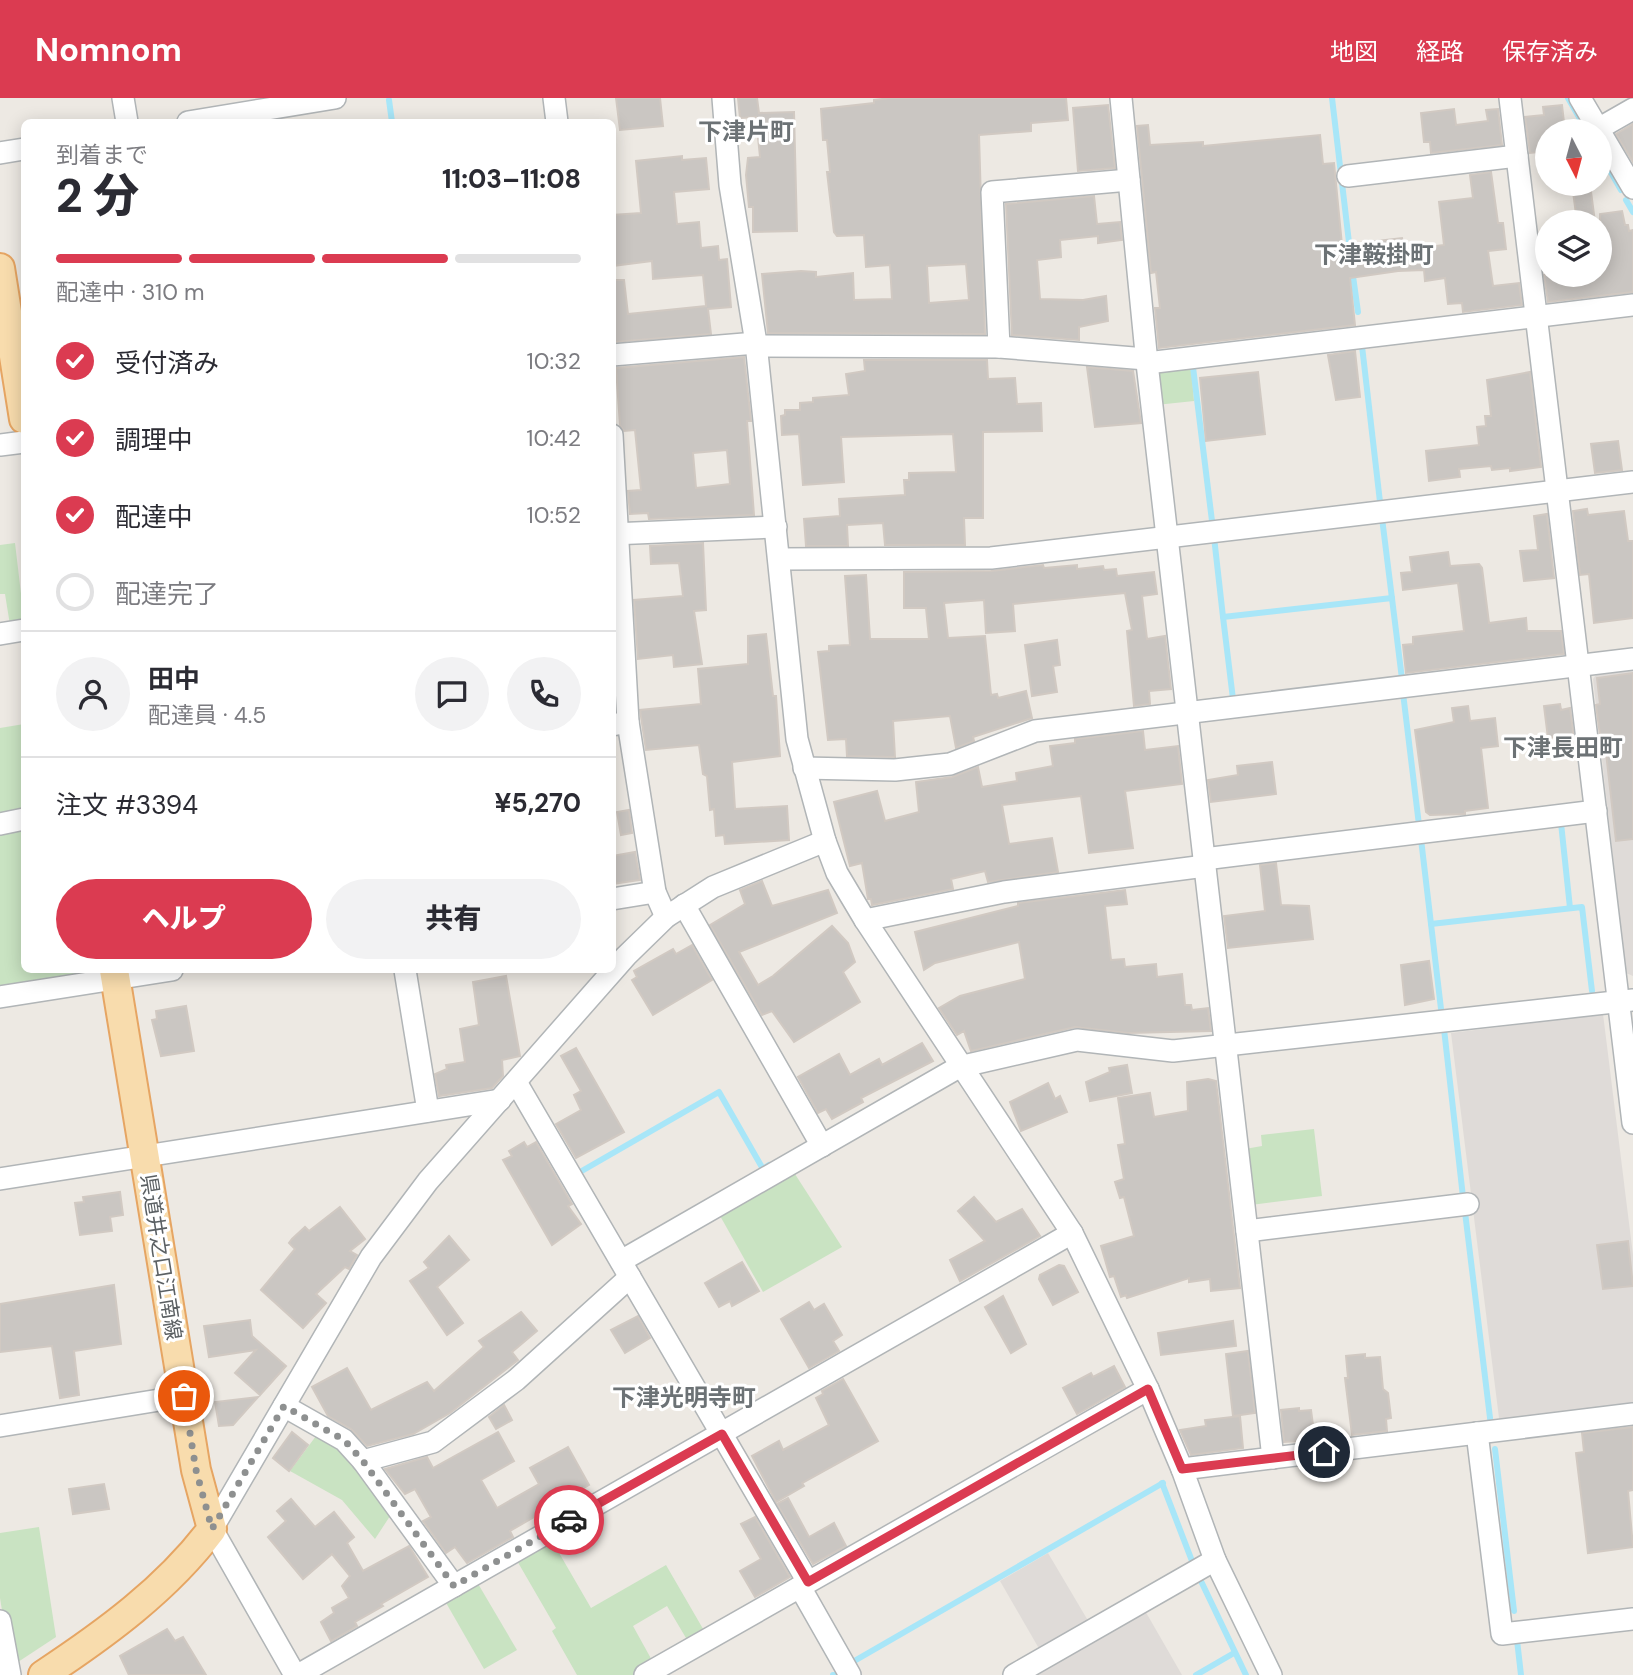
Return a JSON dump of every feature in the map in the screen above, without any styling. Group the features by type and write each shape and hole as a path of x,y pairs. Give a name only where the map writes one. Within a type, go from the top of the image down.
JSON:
{"main road":[{"path":"0,268 21,400"},
{"name":"県道井之口江南線","path":"115,974 196,1470 212,1529"},
{"path":"43,1675 111,1628 189,1560 212,1529"}],"street":[{"path":"122,98 126,119"},
{"path":"225,119 262,116 335,98"},
{"path":"554,98 556,119"},
{"path":"723,98 730,185 757,344 797,739 825,841 837,873 865,920 959,1068 1072,1233 1148,1389 1182,1469 1215,1560 1271,1675"},
{"path":"1121,98 1146,361 1273,1458"},
{"path":"1510,98 1595,811 1626,1001 1633,1123"},
{"path":"1580,98 1592,119"},
{"path":"1612,121 1633,109"},
{"path":"0,153 21,150"},
{"path":"1612,153 1633,188"},
{"path":"1348,176 1517,156"},
{"path":"999,346 992,192 1129,180"},
{"path":"616,355 757,344 999,346 1146,361 1633,305"},
{"path":"0,445 21,442"},
{"path":"779,559 991,558 1167,535 1633,482"},
{"path":"616,534 776,527"},
{"path":"616,572 620,723 655,892 666,917"},
{"path":"0,634 21,630"},
{"path":"804,768 895,770 950,764 1035,731 1633,659"},
{"path":"865,920 1004,892 1595,811"},
{"path":"0,824 21,820"},
{"path":"616,967 666,917 713,887 825,841"},
{"path":"616,898 655,892"},
{"path":"684,905 822,1146"},
{"path":"405,973 428,1111"},
{"path":"611,973 428,1181 371,1257 212,1529 297,1675 1072,1233"},
{"path":"0,997 115,974"},
{"path":"363,1461 433,1442 516,1380 625,1269 822,1146 959,1068 1022,1050 1077,1040 1173,1051 1626,1001"},
{"path":"516,1082 722,1434 850,1675"},
{"path":"0,1180 500,1100"},
{"path":"1247,1231 1468,1204"},
{"path":"645,1675 1148,1389"},
{"path":"0,1426 184,1396"},
{"path":"284,1406 344,1440 363,1461 454,1586"},
{"path":"1182,1469 1633,1414"},
{"path":"1477,1433 1502,1634 1633,1619"},
{"path":"1014,1675 1215,1560"},
{"path":"0,1621 10,1675"}],"shaded area":[{"path":"1633,667 1633,976 1626,973 1593,679 1599,671"},
{"path":"1603,1014 1633,1255 1633,1410 1500,1426 1451,1033"},
{"path":"1048,1553 1090,1624 1041,1652 1000,1581"},
{"path":"1144,1609 1182,1675 1031,1675"}],"green space":[{"path":"1191,365 1194,401 1156,405 1153,376 1160,368"},
{"path":"15,543 21,594 21,624 10,625 5,594 0,594 0,545"},
{"path":"21,724 21,814 0,817 0,728"},
{"path":"21,828 21,973 83,973 79,977 0,990 0,831"},
{"path":"1314,1129 1322,1196 1251,1205 1245,1149 1262,1146 1261,1135"},
{"path":"793,1171 842,1247 763,1292 719,1214"},
{"path":"319,1432 343,1446 392,1513 375,1539 342,1500 290,1471"},
{"path":"39,1527 56,1637 18,1662 10,1660 0,1598 0,1533"},
{"path":"551,1539 591,1608 666,1565 706,1634 689,1643 667,1606 633,1626 654,1664 634,1675 577,1675 552,1631 556,1628 516,1559"},
{"path":"477,1582 517,1650 484,1669 445,1601"}],"building":[{"path":"616,98 660,98 663,126 620,130"},
{"path":"738,98 757,98 759,113 794,112 797,231 753,232 753,207 749,207 746,175 748,158 760,157 756,117 740,118"},
{"path":"1066,98 1068,120 1031,123 1031,131 979,135 985,334 768,333 762,274 801,271 816,272 816,277 853,273 854,300 892,299 890,265 866,267 864,235 837,236 834,232 827,172 830,172 827,140 823,140 821,109 874,103 874,100","holes":["966,264 969,300 929,303 927,266"]},
{"path":"1108,105 1115,168 1078,171 1073,108"},
{"path":"1562,105 1564,119 1535,119 1535,152 1530,153 1525,117 1544,115 1543,107"},
{"path":"1454,109 1456,125 1488,121 1486,110 1498,109 1502,145 1431,153 1430,142 1424,142 1421,113"},
{"path":"1633,124 1633,162 1616,134"},
{"path":"1148,125 1150,145 1203,142 1203,146 1320,135 1323,164 1334,163 1342,245 1402,238 1404,250 1444,245 1439,202 1473,198 1470,175 1491,172 1498,223 1503,223 1506,249 1488,251 1493,286 1519,283 1522,305 1463,312 1462,303 1448,304 1445,278 1425,281 1424,270 1398,271 1350,278 1355,325 1159,348 1155,308 1160,308 1156,272 1151,273 1137,126"},
{"path":"682,156 682,160 706,158 709,189 674,192 677,224 699,222 701,248 718,246 719,260 727,259 731,307 708,309 711,334 616,342 616,280 624,280 628,314 706,306 703,275 653,279 652,261 616,266 616,215 641,213 636,161"},
{"path":"1094,196 1097,224 1120,222 1122,240 1098,243 1098,236 1060,240 1061,257 1037,260 1040,299 1083,300 1106,296 1108,321 1079,327 1079,340 1012,335 1006,204"},
{"path":"1574,196 1592,196 1593,210 1575,210"},
{"path":"1622,211 1625,225 1628,225 1629,231 1633,230 1633,292 1548,302 1546,287 1612,287 1612,212"},
{"path":"1355,351 1360,397 1336,400 1328,355"},
{"path":"744,357 751,421 747,421 754,515 649,519 648,513 630,514 628,491 641,490 635,430 624,431 620,425 616,368","holes":["727,450 730,484 696,488 693,453"]},
{"path":"864,360 987,360 988,379 1015,378 1017,404 1041,403 1042,431 983,432 983,518 964,518 965,545 885,545 883,523 847,525 848,546 806,546 804,519 840,516 839,499 905,495 904,480 909,480 909,473 956,472 953,434 841,437 844,482 803,485 799,434 782,435 781,416 785,415 785,410 800,410 800,403 813,402 813,398 849,395 846,374 865,371"},
{"path":"1087,367 1133,371 1141,423 1095,427"},
{"path":"1258,372 1265,434 1206,441 1200,378"},
{"path":"1530,372 1541,467 1510,471 1510,468 1492,470 1491,466 1459,469 1460,477 1429,481 1426,451 1479,445 1477,427 1486,426 1485,416 1491,416 1487,380"},
{"path":"1618,441 1622,470 1595,473 1591,444"},
{"path":"1587,509 1588,515 1624,511 1628,541 1633,541 1633,618 1594,623 1589,574 1580,575 1573,511"},
{"path":"1547,514 1554,578 1524,581 1520,551 1538,550 1534,516"},
{"path":"703,543 706,610 694,611 702,664 674,667 673,655 638,659 634,600 683,596 679,563 651,564 650,546"},
{"path":"1448,552 1450,566 1479,564 1482,568 1489,623 1526,618 1527,631 1561,631 1564,654 1406,673 1403,645 1413,644 1413,637 1464,631 1458,583 1403,590 1401,573 1412,572 1410,557"},
{"path":"1043,565 1044,568 1077,565 1077,569 1103,566 1104,570 1116,569 1117,576 1154,572 1157,594 1142,596 1147,639 1165,636 1171,689 1149,691 1150,704 1134,706 1127,631 1132,630 1125,593 1013,604 1015,631 986,633 984,600 944,603 948,638 985,636 991,695 997,694 998,698 1026,691 1032,718 973,737 974,741 956,748 950,716 893,721 895,757 847,756 846,739 828,740 818,652 829,651 829,646 850,645 845,576 866,575 870,639 929,639 926,608 904,608 904,572 991,571"},
{"path":"766,634 773,696 776,696 780,756 732,762 735,809 787,806 789,840 725,844 724,835 716,836 714,809 710,810 707,776 703,774 699,745 646,750 640,710 701,704 698,669 748,664 748,636"},
{"path":"1057,640 1060,665 1053,666 1057,692 1032,696 1025,645"},
{"path":"1633,673 1633,839 1616,841 1604,735 1600,735 1596,705 1600,704 1597,678"},
{"path":"1560,704 1561,710 1570,708 1574,738 1555,741 1555,737 1548,738 1544,706"},
{"path":"1468,706 1470,721 1495,718 1498,746 1481,748 1488,808 1465,811 1465,814 1430,815 1426,812 1415,730 1454,722 1452,708"},
{"path":"1143,731 1145,750 1178,746 1182,784 1125,791 1133,848 1089,853 1081,796 1002,805 1009,844 1052,838 1058,872 988,882 985,871 951,879 953,889 872,905 871,899 868,899 862,863 850,866 834,802 877,791 885,821 919,812 916,782 952,777 978,767 982,787 1017,781 1016,773 1053,766 1050,746 1075,743 1075,739"},
{"path":"1272,762 1276,794 1211,802 1208,780 1238,775 1237,766"},
{"path":"629,810 632,833 621,835 617,812"},
{"path":"635,852 640,880 616,883 616,855"},
{"path":"1276,863 1281,905 1309,906 1313,939 1228,948 1224,916 1265,911 1260,865"},
{"path":"762,881 772,906 828,890 837,913 739,952 758,985 773,976 832,926 848,943 855,962 843,972 860,1002 794,1042 772,1011 762,1015 710,925 745,904 740,890"},
{"path":"1125,890 1127,904 1105,906 1111,960 1124,959 1125,967 1156,964 1157,977 1182,974 1185,1005 1191,1005 1192,1010 1208,1008 1211,1031 1128,1033 1075,1027 971,1051 964,1031 957,1035 939,1008 960,996 1025,979 1019,942 935,963 924,970 915,932 1018,906 1018,903"},
{"path":"692,945 712,980 653,1015 632,980 637,977 634,971 673,949 676,954"},
{"path":"1429,961 1434,999 1405,1005 1401,965"},
{"path":"506,976 520,1056 502,1060 503,1076 492,1088 439,1096 435,1074 447,1069 446,1065 465,1062 460,1029 479,1025 473,982"},
{"path":"186,1006 194,1051 161,1056 152,1020 157,1019 156,1011"},
{"path":"922,1043 933,1061 861,1098 863,1102 832,1119 826,1109 818,1113 798,1077 839,1054 850,1075 879,1059 882,1065"},
{"path":"576,1048 624,1132 576,1158 556,1124 581,1110 574,1095 581,1091 561,1056"},
{"path":"1127,1065 1132,1093 1090,1101 1086,1082 1110,1072 1109,1068"},
{"path":"1208,1079 1216,1081 1240,1288 1211,1291 1210,1279 1189,1282 1189,1278 1127,1298 1126,1295 1121,1297 1114,1276 1110,1277 1101,1246 1134,1236 1124,1197 1120,1198 1115,1182 1124,1179 1118,1145 1125,1144 1118,1098 1150,1093 1154,1117 1188,1111 1187,1082"},
{"path":"1048,1083 1055,1099 1060,1096 1067,1112 1021,1131 1010,1102"},
{"path":"524,1142 527,1147 536,1142 572,1204 568,1206 581,1224 552,1245 503,1160 512,1156 509,1151"},
{"path":"120,1192 123,1215 110,1217 112,1231 80,1235 75,1203 84,1202 83,1197"},
{"path":"974,1197 996,1222 1022,1209 1040,1236 960,1281 950,1260 985,1241 958,1211"},
{"path":"340,1207 365,1239 350,1251 357,1255 349,1269 345,1267 316,1294 326,1303 303,1328 261,1290 295,1249 289,1243 292,1239 305,1227 309,1231"},
{"path":"449,1236 469,1260 437,1287 463,1323 447,1335 410,1281 429,1268 424,1262"},
{"path":"1628,1241 1633,1286 1603,1289 1597,1245"},
{"path":"742,1262 759,1291 732,1306 730,1301 719,1307 705,1283"},
{"path":"1059,1265 1064,1266 1078,1292 1053,1305 1039,1279 1040,1275"},
{"path":"114,1285 121,1344 74,1351 79,1395 60,1398 52,1346 0,1352 0,1304"},
{"path":"1003,1296 1026,1344 1011,1353 985,1307"},
{"path":"809,1302 814,1310 824,1304 842,1335 833,1341 839,1351 809,1368 781,1319"},
{"path":"521,1312 537,1331 512,1352 518,1360 450,1413 413,1434 367,1446 351,1429 328,1416 312,1387 347,1368 371,1410 427,1382 434,1391 484,1347 479,1341"},
{"path":"638,1316 650,1338 625,1353 611,1330"},
{"path":"250,1320 252,1336 286,1366 260,1395 235,1373 256,1350 209,1357 204,1326"},
{"path":"1233,1321 1236,1346 1161,1355 1158,1333"},
{"path":"1248,1351 1255,1413 1233,1416 1226,1354"},
{"path":"1365,1354 1365,1358 1380,1357 1383,1389 1388,1393 1391,1418 1386,1419 1387,1431 1352,1435 1345,1378 1348,1378 1346,1356"},
{"path":"1114,1366 1125,1387 1077,1414 1063,1388 1091,1373 1093,1377"},
{"path":"843,1379 878,1441 802,1483 804,1486 776,1502 752,1456 779,1441 783,1450 829,1425 816,1398 823,1394 822,1391"},
{"path":"258,1397 233,1425 219,1426 215,1402"},
{"path":"504,1405 512,1420 496,1429 489,1417"},
{"path":"1299,1408 1299,1411 1311,1410 1315,1440 1284,1442 1281,1410"},
{"path":"1240,1416 1243,1448 1191,1455 1180,1430 1206,1426 1205,1420"},
{"path":"1633,1427 1633,1490 1628,1491 1633,1547 1588,1553 1576,1453 1584,1452 1582,1433"},
{"path":"292,1432 308,1445 289,1471 273,1458"},
{"path":"498,1432 514,1461 481,1480 497,1508 539,1484 530,1468 568,1447 589,1485 510,1531 513,1537 467,1563 455,1547 446,1553 423,1521 431,1517 415,1489 405,1494 385,1469 427,1457 433,1468"},
{"path":"104,1484 109,1509 73,1514 69,1489"},
{"path":"788,1498 809,1537 834,1523 846,1546 813,1564 777,1504"},
{"path":"291,1499 315,1527 334,1512 354,1537 347,1543 363,1571 409,1546 428,1577 381,1604 383,1606 355,1622 357,1626 331,1641 321,1622 334,1613 332,1608 349,1598 342,1586 350,1576 332,1554 303,1579 268,1537 286,1521 277,1511"},
{"path":"755,1517 790,1577 755,1597 740,1571 761,1559 741,1524"},
{"path":"167,1629 175,1641 183,1637 206,1675 129,1675 120,1656"}],"waterway":[{"path":"1332,98 1350,251"},
{"path":"1568,98 1580,119"},
{"path":"389,100 392,119"},
{"path":"1612,174 1621,190"},
{"path":"1626,200 1633,212"},
{"path":"1352,269 1358,312"},
{"path":"1362,346 1380,502"},
{"path":"1193,367 1212,521"},
{"path":"1382,518 1402,679"},
{"path":"1214,537 1223,617"},
{"path":"1233,699 1223,617 1392,598"},
{"path":"1403,693 1419,825"},
{"path":"1561,823 1570,908"},
{"path":"1421,839 1441,1009"},
{"path":"1431,924 1582,907 1592,991"},
{"path":"1444,1029 1463,1197"},
{"path":"580,1172 719,1092 763,1169 769,1165"},
{"path":"1465,1212 1491,1426"},
{"path":"1495,1449 1514,1611"},
{"path":"1162,1483 1192,1561"},
{"path":"856,1660 1163,1483"},
{"path":"1200,1579 1246,1675"},
{"path":"1517,1640 1521,1675"},
{"path":"1196,1675 1234,1653"}],"way so far":[{"path":"184,1396 196,1470 212,1529 284,1406 344,1440 363,1461 454,1586 569,1520"}],"district":[{"name":"下津片町","path":"746,132"},
{"name":"下津鞍掛町","path":"1374,255"},
{"name":"下津長田町","path":"1563,748"},
{"name":"下津光明寺町","path":"684,1398"}],"route":[{"path":"569,1520 722,1434 808,1582 1148,1389 1182,1469 1324,1452"}]}
